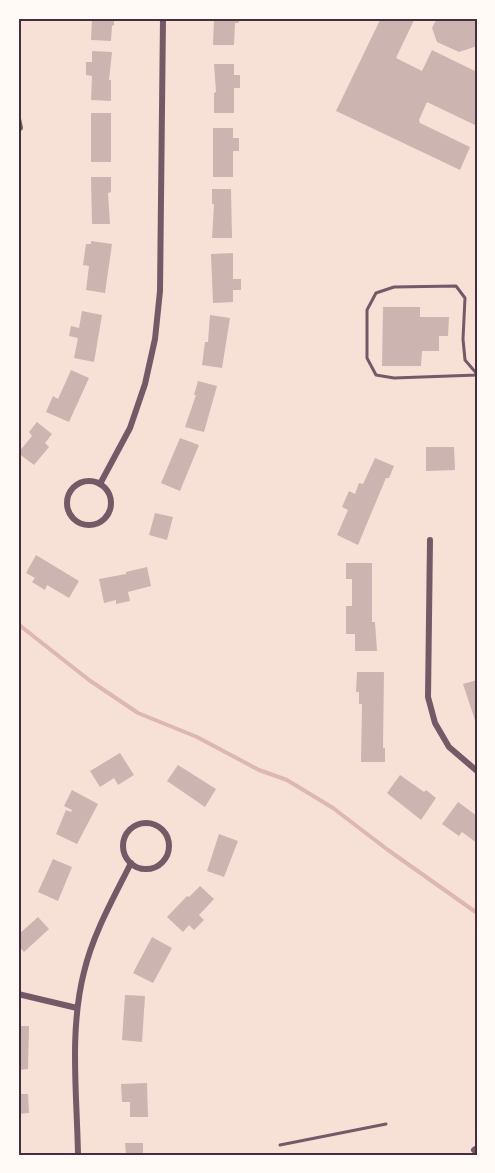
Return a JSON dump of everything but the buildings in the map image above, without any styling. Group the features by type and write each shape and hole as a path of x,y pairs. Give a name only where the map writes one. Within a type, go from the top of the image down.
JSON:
{"street":[{"path":"100,484 130,428 146,384 155,339 159,291 163,18"},
{"path":"18,119 20,128 18,129"},
{"path":"89,481 100,484 108,491 111,498 110,513 93,526 78,523 68,512 66,505 70,491 81,482 89,481"},
{"path":"430,540 428,697 435,723 449,747 477,771"},
{"path":"141,823 148,823 161,829 169,843 166,858 160,864 146,869 131,863 123,851 125,837 129,831 141,823"},
{"path":"78,1155 77,1008 94,938 131,863"},
{"path":"18,994 77,1008"}],"lane":[{"path":"456,285 465,298 463,339 465,360 477,374 394,378 376,375 367,358 367,310 376,293 394,287 456,285"},
{"path":"280,1145 386,1124"}],"waterway":[{"path":"18,624 89,680 138,713 197,737 259,770 287,780 333,808 477,913"}]}
